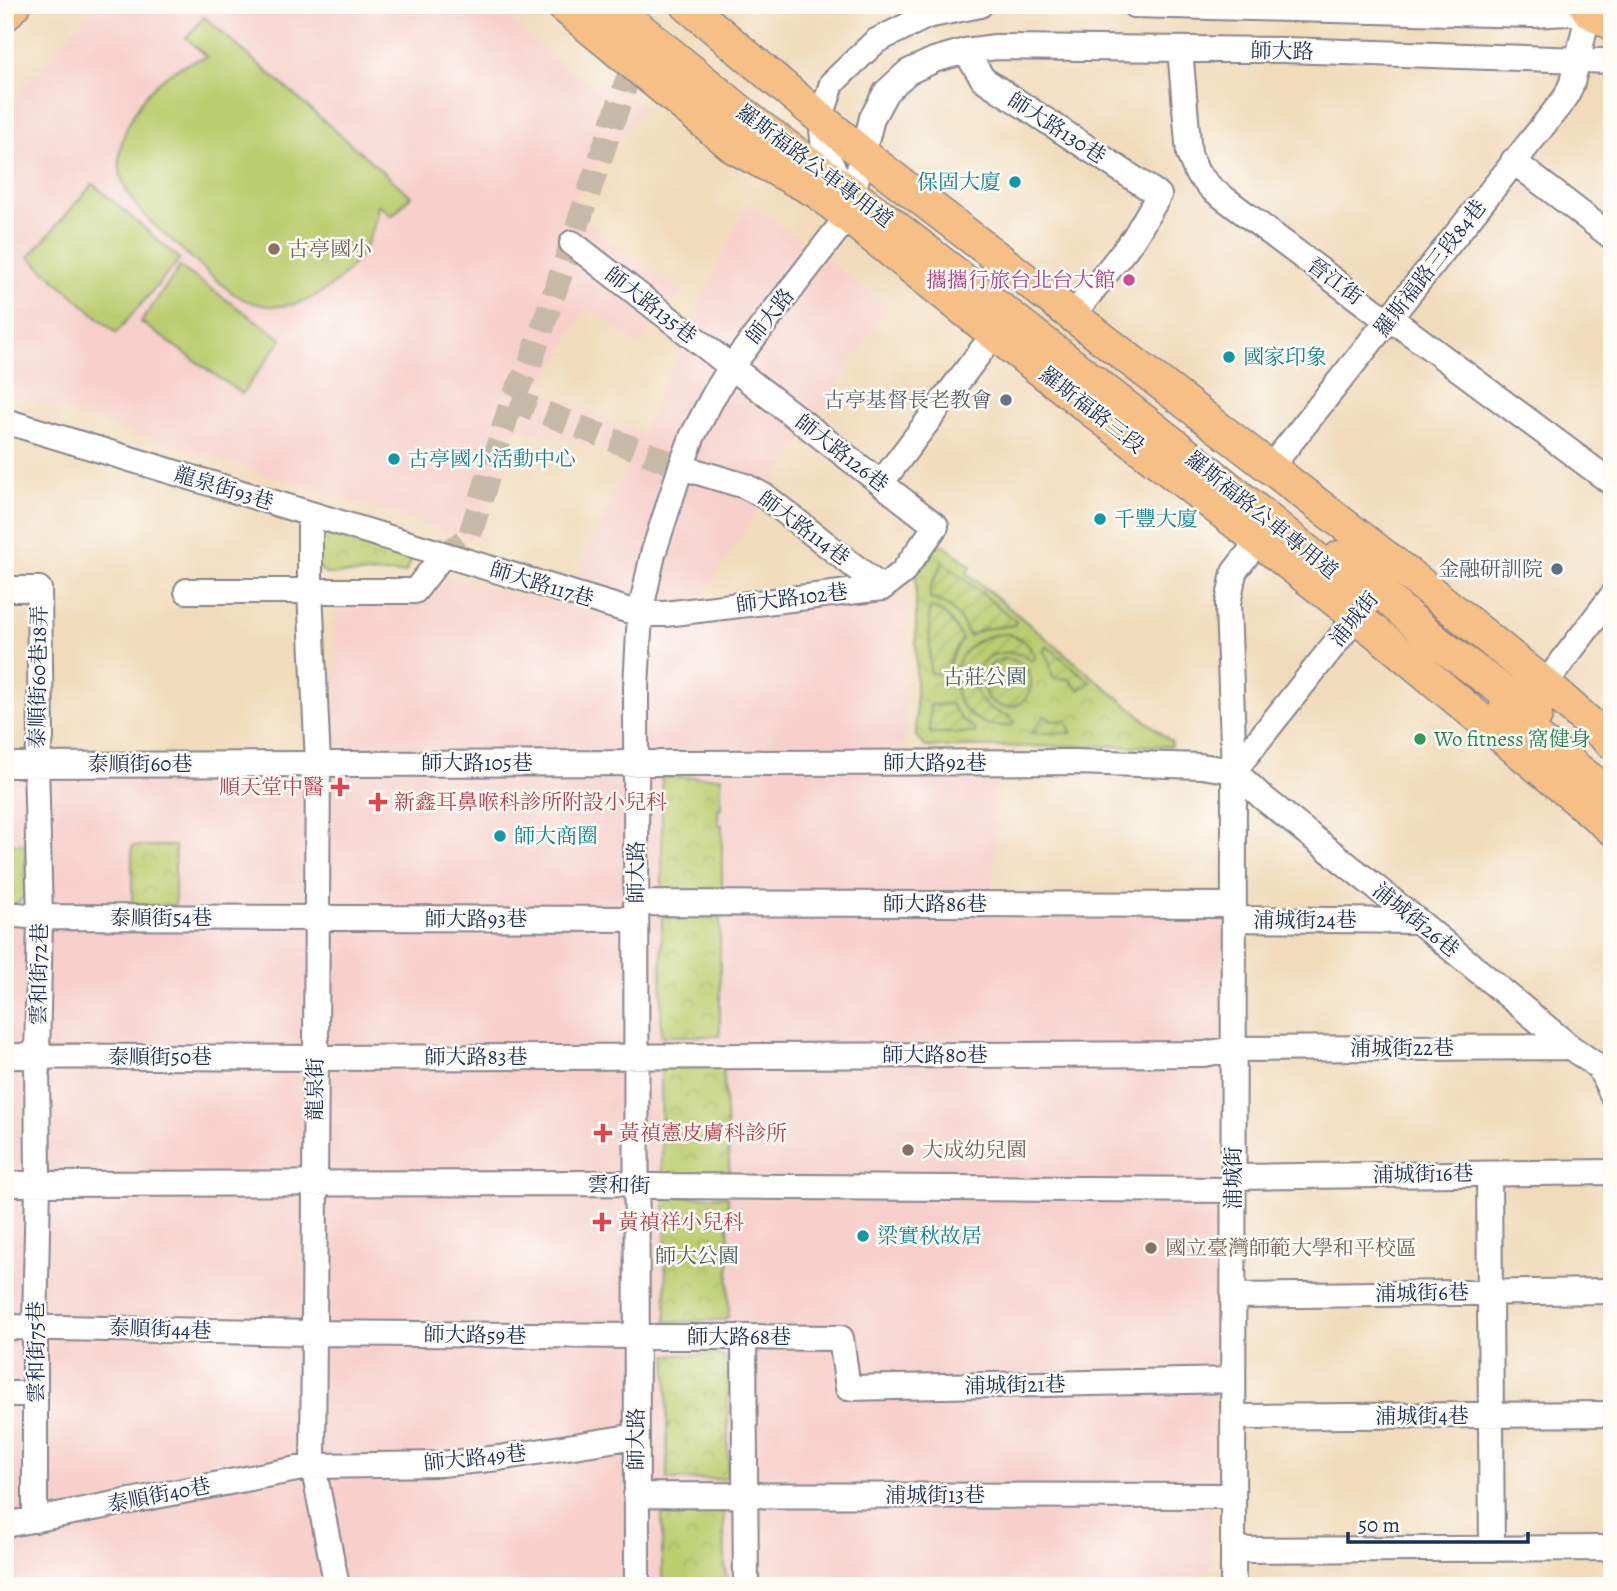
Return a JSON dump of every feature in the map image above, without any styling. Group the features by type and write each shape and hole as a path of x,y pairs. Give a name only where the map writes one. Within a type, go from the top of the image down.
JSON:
{"main road":[{"path":"5,15 14,5"},
{"name":"羅斯福路三段","path":"562,5 735,148 817,192 853,187 1072,316 1270,468 1374,594 1612,829"},
{"name":"羅斯福路公車專用道","path":"611,5 755,123 853,187"},
{"name":"羅斯福路公車專用道","path":"638,5 825,153 882,216 1212,473 1612,775"},
{"name":"羅斯福路三段","path":"687,5 821,118 853,187 994,334 1258,541 1374,594 1545,684 1612,743"},
{"name":"羅斯福路公車專用道","path":"1374,594 1429,654 1612,796"}],"street":[{"path":"825,153 821,118 832,83 876,41 927,16 980,5"},
{"name":"師大路","path":"1134,5 1462,9 1533,15 1599,13"},
{"name":"羅斯福路三段84巷","path":"1270,468 1566,97 1577,60 1599,13"},
{"name":"師大路","path":"637,1586 636,687 640,614 653,554 693,435 731,367 853,187 872,118 886,92 908,72 934,60 965,51 996,47 1180,49 1612,61"},
{"name":"晉江街","path":"1180,49 1189,154 1197,173 1212,189 1388,321 1401,326 1612,483"},
{"name":"師大路130巷","path":"965,51 984,79 1000,91 1160,195 1135,238 1072,316"},
{"path":"1513,161 1611,234"},
{"name":"師大路135巷","path":"572,243 731,367"},
{"path":"881,482 994,334"},
{"name":"師大路126巷","path":"731,367 936,526 902,573 883,588"},
{"name":"龍泉街93巷","path":"5,421 443,555"},
{"name":"師大路114巷","path":"681,467 745,486 766,497 883,588"},
{"name":"龍泉街","path":"310,514 310,590 317,764 313,1466 337,1586"},
{"name":"浦城街","path":"1233,1586 1234,771 1228,604 1234,572 1258,541"},
{"path":"187,591 415,591 443,555"},
{"name":"師大路117巷","path":"443,555 640,614"},
{"name":"師大路102巷","path":"640,614 665,614 883,588"},
{"name":"泰順街60巷18弄","path":"5,589 39,589 41,738 36,764"},
{"name":"浦城街","path":"1234,771 1374,594"},
{"path":"1545,684 1612,596"},
{"name":"師大路92巷","path":"636,764 1075,762 1201,766 1234,771"},
{"name":"雲和街72巷","path":"36,764 40,917 38,1184"},
{"name":"泰順街60巷","path":"5,765 317,764"},
{"name":"師大路105巷","path":"317,764 636,764"},
{"name":"浦城街26巷","path":"1234,771 1262,797 1570,1047 1599,1067 1612,1094"},
{"name":"師大路86巷","path":"636,911 1234,912"},
{"name":"師大路93巷","path":"317,920 636,911"},
{"name":"浦城街24巷","path":"1234,912 1418,921"},
{"name":"泰順街54巷","path":"5,914 40,917 317,920"},
{"name":"浦城街22巷","path":"1234,1049 1570,1047"},
{"name":"師大路80巷","path":"636,1056 1204,1054 1234,1049"},
{"name":"泰順街50巷","path":"5,1056 316,1058"},
{"name":"師大路83巷","path":"316,1058 636,1056"},
{"name":"浦城街16巷","path":"1233,1183 1612,1172"},
{"path":"1489,1174 1492,1549"},
{"name":"雲和街","path":"5,1184 616,1183 636,1186 1233,1183"},
{"name":"雲和街75巷","path":"36,1520 35,1325 38,1184"},
{"name":"浦城街6巷","path":"1233,1296 1612,1291"},
{"name":"泰順街44巷","path":"5,1327 35,1325 314,1333"},
{"name":"師大路59巷","path":"314,1333 636,1337"},
{"name":"師大路68巷","path":"636,1337 841,1338"},
{"path":"744,1338 746,1586"},
{"name":"浦城街21巷","path":"841,1338 848,1388 1233,1380"},
{"path":"5,1394 36,1394"},
{"name":"浦城街4巷","path":"1233,1417 1612,1414"},
{"name":"師大路49巷","path":"313,1466 441,1464 499,1458 636,1436"},
{"name":"泰順街40巷","path":"5,1525 313,1466"},
{"name":"浦城街13巷","path":"636,1495 1233,1496"},
{"path":"1233,1550 1612,1548"}],"shaded area":[{"name":"師大商圈","path":"95,5 490,5 596,90 601,76 643,110 581,186 571,211 682,291 637,345 587,307 540,391 641,434 748,201 888,306 698,604 908,596 904,749 999,761 992,900 1222,907 1210,1586 5,1586 5,773 335,770 336,605 425,603 429,574 563,605 630,458 518,426 480,542 5,392 5,106"}],"green space":[{"path":"204,17 411,196 392,216 378,204 373,228 362,251 347,272 328,288 306,300 283,306 258,304 234,294 145,216 125,187 120,170 120,152 125,133 142,100 157,83 185,64 207,57 186,38"},
{"path":"93,184 180,259 116,333 29,257"},
{"path":"180,267 282,339 242,394 141,322"},
{"path":"327,531 406,554 411,561 405,573 325,574 315,563 318,536"},
{"name":"古莊公園","path":"934,545 944,545 971,566 967,573 1172,742 1171,746 926,747 916,736 916,570"},
{"path":"943,562 1016,621 1014,625 984,629 969,636 954,612 930,599 930,588"},
{"path":"929,608 941,611 953,623 962,639 951,658 946,674 930,673"},
{"path":"1009,634 1029,646 1035,658 1032,661 1020,654 1008,652 987,658 979,666 975,675 975,686 979,698 987,707 1015,722 1011,726 987,724 969,714 959,699 955,682 958,664 968,648 985,638"},
{"path":"1047,646 1091,682 1079,690 1069,679 1053,678 1043,650"},
{"path":"1007,659 1024,666 1031,683 1024,700 1007,707 990,700 983,683 990,666"},
{"path":"951,704 961,719 975,729 975,733 930,733 930,705"},
{"path":"1045,716 1054,721 1066,720 1071,733 1031,733"},
{"path":"662,777 721,777 718,824 722,825 722,892 662,892"},
{"path":"5,844 26,844 25,896 15,905 5,904"},
{"path":"132,846 175,846 175,906 132,906"},
{"path":"662,915 720,916 720,1036 661,1036"},
{"path":"723,1064 730,1178 662,1177 661,1065"},
{"name":"師大公園","path":"728,1196 729,1316 724,1320 666,1322 665,1197"},
{"path":"667,1355 722,1355 728,1360 728,1475 723,1479 667,1480"},
{"path":"662,1503 723,1503 726,1586 662,1586"}],"tunnel":[{"path":"443,555 469,538 512,400 530,364 633,63"},
{"path":"512,400 681,467"}],"place":[{"name":"保固大廈","path":"1015,182"},
{"name":"古亭國小","path":"274,249"},
{"name":"攜攜行旅台北台大館","path":"1129,280"},
{"name":"國家印象","path":"1229,357"},
{"name":"古亭基督長老教會","path":"1006,400"},
{"name":"古亭國小活動中心","path":"394,459"},
{"name":"千豐大廈","path":"1100,519"},
{"name":"金融研訓院","path":"1557,569"},
{"name":"Wo fitness 窩健身","path":"1420,739"},
{"name":"順天堂中醫","path":"340,787"},
{"name":"新鑫耳鼻喉科診所附設小兒科","path":"378,802"},
{"name":"師大商圈","path":"500,836"},
{"name":"黃禎憲皮膚科診所","path":"603,1133"},
{"name":"大成幼兒園","path":"908,1150"},
{"name":"黃禎祥小兒科","path":"602,1222"},
{"name":"梁實秋故居","path":"863,1236"},
{"name":"國立臺灣師範大學和平校區","path":"1151,1248"}]}
